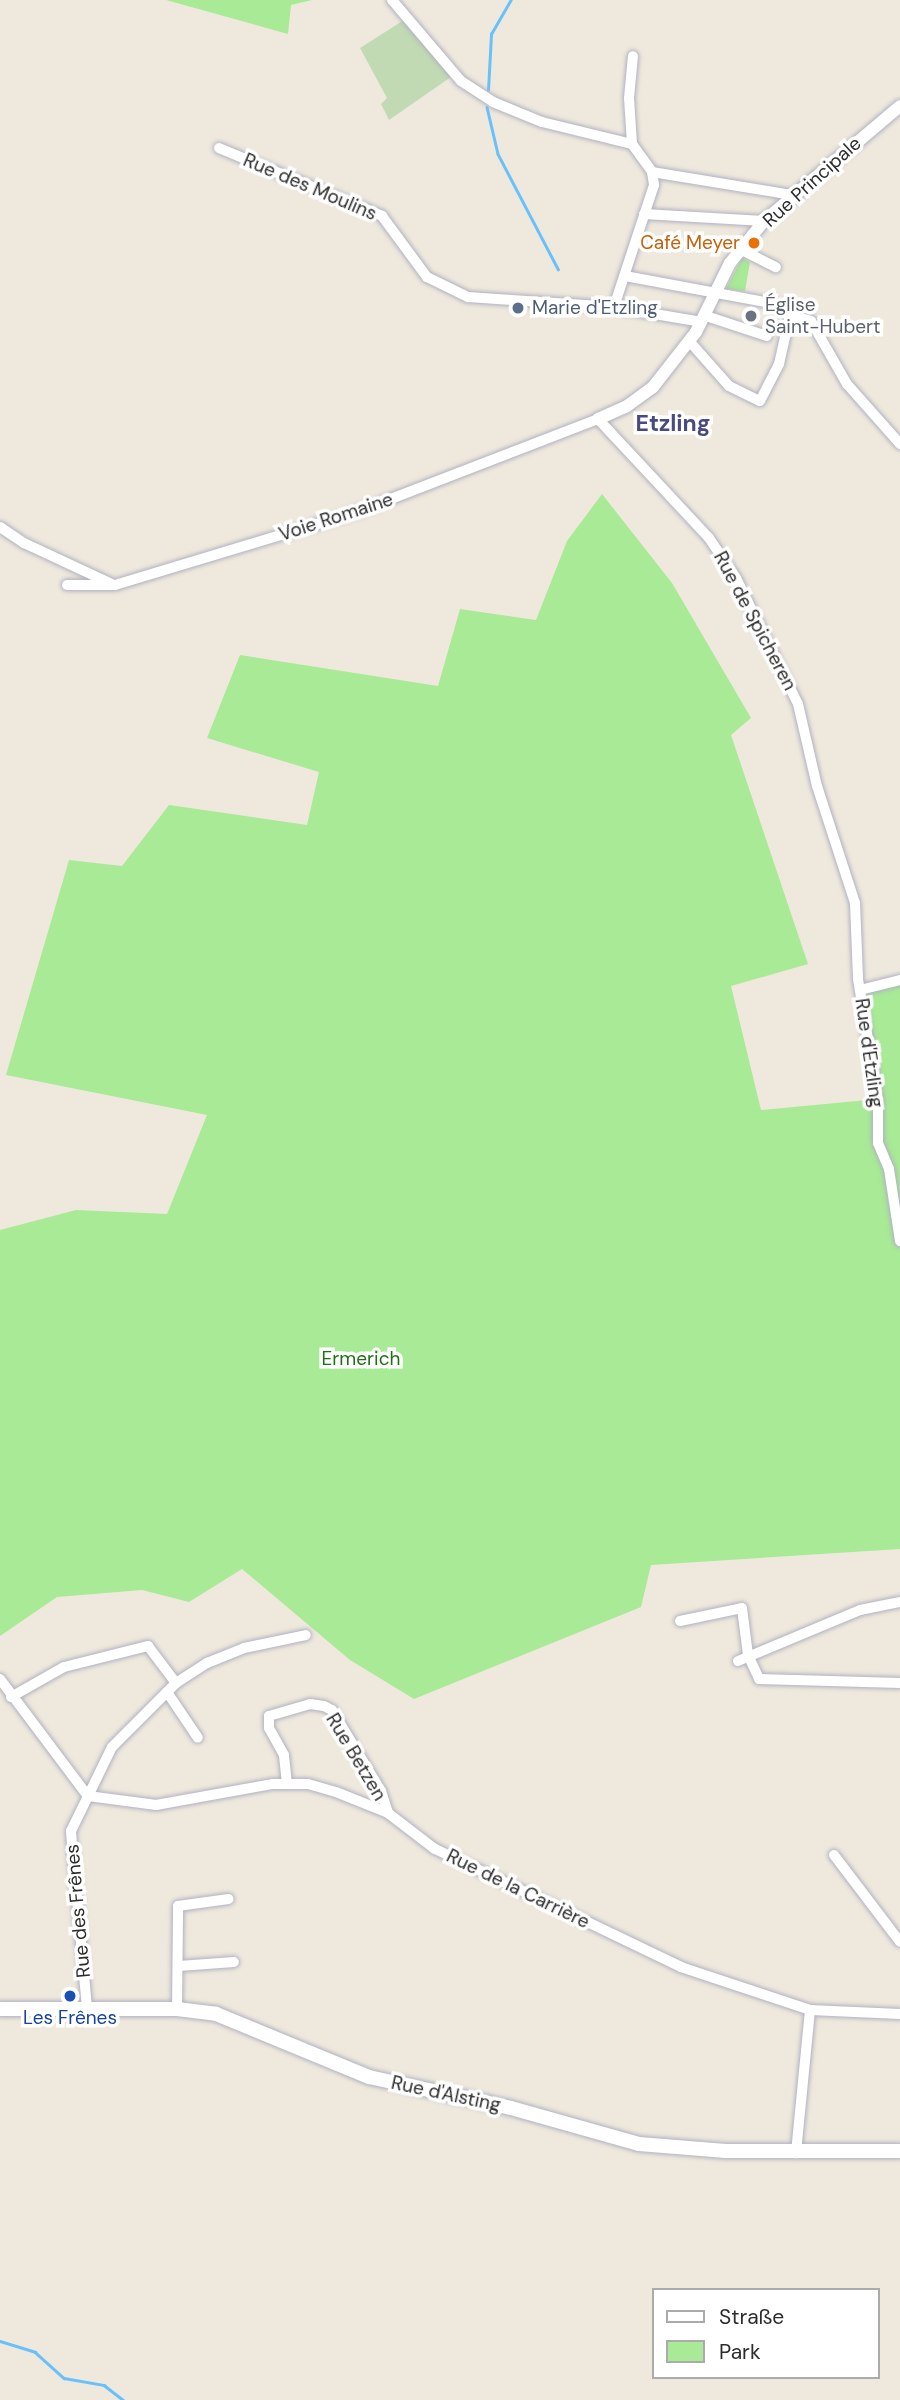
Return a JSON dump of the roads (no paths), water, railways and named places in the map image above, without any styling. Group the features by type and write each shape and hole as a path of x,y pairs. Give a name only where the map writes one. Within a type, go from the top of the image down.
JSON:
{"main road":[{"name":"Rue d'Alsting","path":"0,2009 177,2009 242,2021 369,2077 511,2108 614,2139 689,2150 796,2153 900,2151"}],"street":[{"path":"392,0 461,81 493,102 554,125 632,145"},
{"path":"614,307 654,185 652,172 632,145 629,98 633,56"},
{"name":"Rue Principale","path":"598,419 627,406 653,387 690,342 742,250 764,221 900,106"},
{"name":"Rue des Moulins","path":"219,148 382,216 428,277 468,297 614,307 704,319 766,336"},
{"path":"652,172 793,195"},
{"path":"644,214 764,221"},
{"path":"742,250 776,267"},
{"path":"625,276 776,304 790,315 811,321 819,329 847,384 900,444"},
{"path":"690,342 729,386 760,401 779,363 790,315"},
{"name":"Voie Romaine","path":"67,585 116,585 357,512 598,419"},
{"name":"Rue de Spicheren","path":"598,419 709,538 736,578 799,704 817,786 855,903"},
{"path":"0,527 24,543 116,585"},
{"name":"Rue d'Etzling","path":"855,903 860,990 878,1100 878,1143 889,1169 900,1241"},
{"path":"860,990 900,980"},
{"path":"738,1661 860,1610 900,1602"},
{"path":"680,1621 742,1608 748,1655 759,1679 900,1683"},
{"name":"Rue des Frênes","path":"87,2008 71,1831 112,1748 176,1683 207,1663 244,1648 306,1635"},
{"path":"11,1697 64,1667 148,1646 176,1683"},
{"path":"0,1679 88,1796"},
{"path":"167,1692 198,1738"},
{"name":"Rue Betzen","path":"287,1784 284,1755 269,1728 269,1716 310,1704 324,1706 332,1710 381,1791 388,1813"},
{"name":"Rue de la Carrière","path":"88,1796 156,1805 287,1784 327,1789 388,1813 435,1849 681,1967 810,2010 900,2014"},
{"path":"834,1855 900,1942"},
{"path":"177,2009 178,1906 229,1899"},
{"path":"179,1966 234,1962"},
{"path":"796,2153 810,2010"}],"waterway":[{"path":"488,90 491,34 511,0"},
{"path":"487,107 498,154 558,269"},
{"path":"0,2341 35,2352 64,2378 104,2385 123,2400"}],"place":[{"name":"Café Meyer","path":"754,243"},
{"name":"Marie d'Etzling","path":"518,308"},
{"name":"Église Saint-Hubert","path":"751,316"},
{"name":"Les Frênes","path":"70,1996"}],"district":[{"name":"Etzling","path":"673,423"}],"park label":[{"name":"Ermerich","path":"361,1359"}]}
